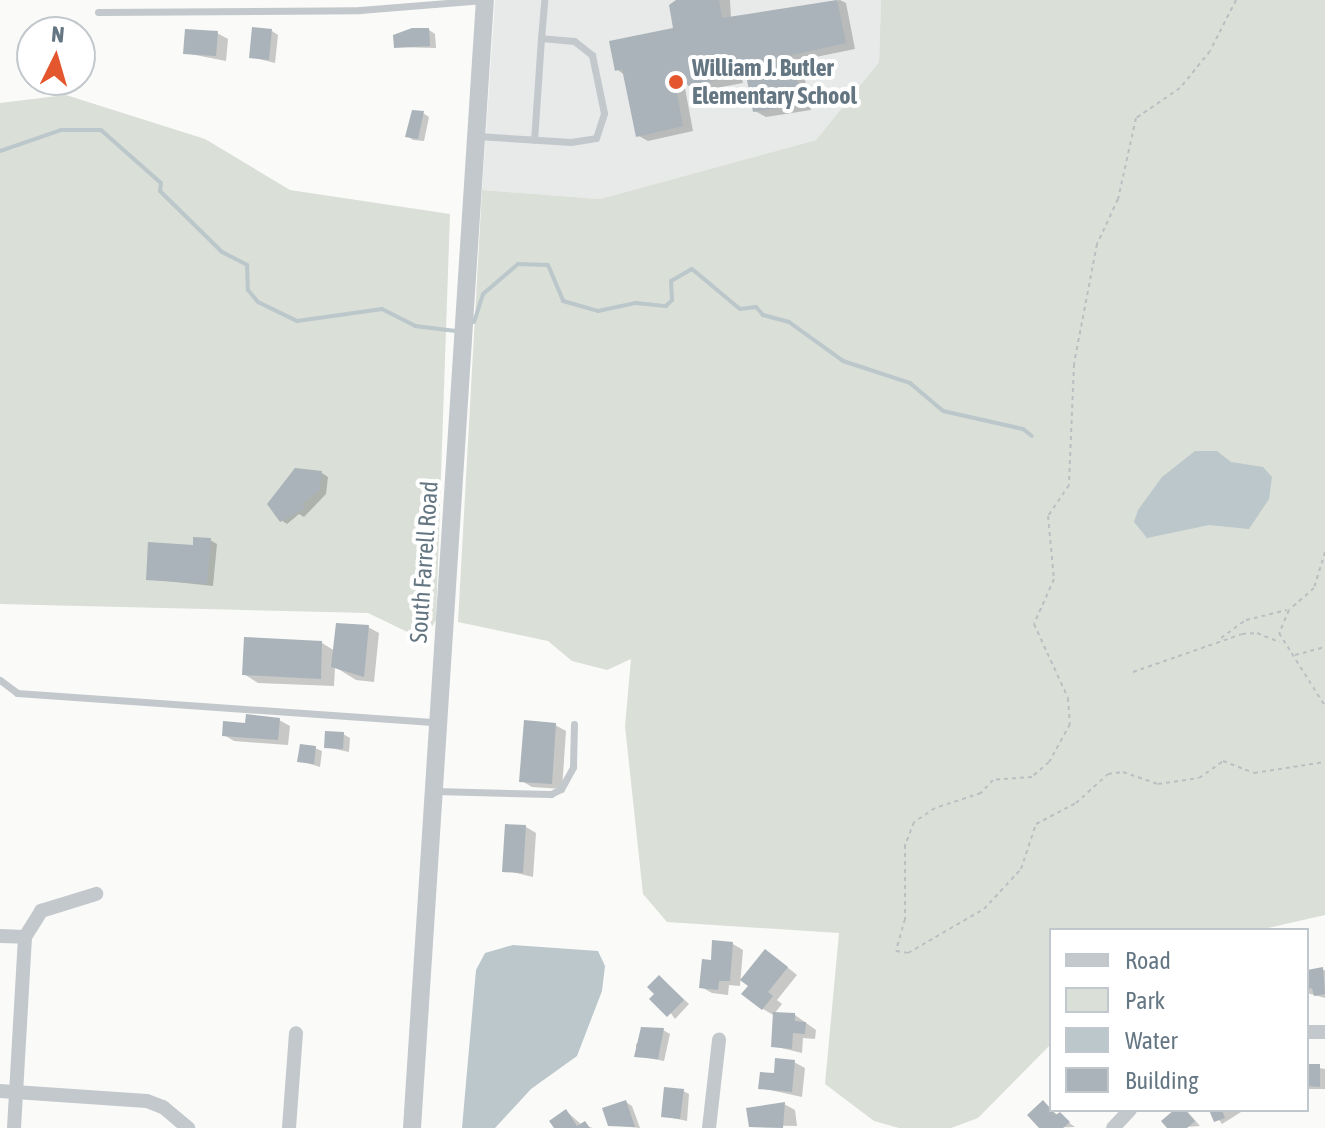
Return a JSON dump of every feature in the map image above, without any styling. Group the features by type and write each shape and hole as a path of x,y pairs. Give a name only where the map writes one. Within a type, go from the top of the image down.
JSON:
{"street":[{"name":"South Farrell Road","path":"412,1128 484,0"},
{"path":"14,1128 25,937 41,911 96,894"},
{"path":"0,936 25,937"},
{"path":"289,1128 296,1033"},
{"path":"709,1128 719,1040"},
{"path":"0,1091 147,1101 188,1128"},
{"path":"1113,1128 1128,1112"}],"lane":[{"path":"98,12 360,10 484,0"},
{"path":"534,140 544,0"},
{"path":"475,136 585,141 596,138 604,124 592,55 574,41 541,38"},
{"path":"0,680 17,693 438,722"},
{"path":"433,791 551,794 561,789 573,767 574,724"}],"path":[{"path":"1236,0 1206,57 1180,88 1136,118 1118,199 1097,244 1074,364 1069,485 1048,516 1054,579 1034,624 1072,707 1070,724 1049,762 1032,777 993,780 981,793 935,808 914,822 905,845 905,919 896,951 908,953 984,909 1021,869 1036,824 1076,803 1108,774 1123,772 1158,784 1199,778 1223,761 1254,773 1325,762"},
{"path":"1220,640 1246,620 1289,610 1314,588 1325,552"},
{"path":"1281,642 1289,610"},
{"path":"1133,672 1220,640 1257,633 1281,642 1293,655 1325,706"},
{"path":"1293,655 1325,647"}],"shaded area":[{"name":"William J. Butler Elementary School","path":"495,0 881,0 879,62 816,140 600,199 482,190"}],"green space":[{"path":"881,0 1325,0 1325,915 1268,928 1049,928 1049,1046 978,1118 951,1128 899,1128 874,1121 825,1084 839,933 667,922 643,894 625,726 631,659 607,670 572,661 548,641 458,622 482,190 600,199 816,140 879,62"},
{"path":"69,96 205,139 290,190 450,214 436,620 424,640 368,613 0,604 0,103"}],"water":[{"path":"1195,451 1217,451 1231,462 1263,467 1272,477 1269,499 1249,529 1209,525 1147,538 1134,522 1138,510 1162,477"},
{"path":"513,945 598,951 605,966 602,991 577,1056 531,1089 495,1128 462,1128 476,970 485,953"}],"building":[{"name":"William J. Butler Elementary School","path":"676,0 719,0 722,18 837,0 846,43 792,55 802,104 753,112 744,64 732,66 733,77 688,86 686,76 674,78 683,126 636,137 622,69 615,71 609,41 673,28 669,5"},
{"path":"252,27 272,29 269,60 249,58"},
{"path":"412,28 429,28 430,46 394,48 393,35"},
{"path":"185,29 218,31 216,56 183,54"},
{"path":"412,110 424,111 418,139 405,137"},
{"path":"295,468 322,471 320,490 302,504 306,508 280,522 267,504"},
{"path":"193,537 211,538 207,584 146,580 148,542 193,545"},
{"path":"336,623 369,625 364,677 331,667"},
{"path":"244,637 322,641 321,679 242,675"},
{"path":"246,714 280,718 278,740 222,736 223,721 245,723"},
{"path":"524,720 556,723 552,784 519,782"},
{"path":"325,731 344,732 343,749 324,748"},
{"path":"300,744 316,746 314,764 297,762"},
{"path":"505,824 526,825 523,873 502,872"},
{"path":"712,940 733,942 730,981 719,981 718,990 699,988 702,959 711,960"},
{"path":"765,949 788,967 768,992 773,996 762,1010 741,994 748,986 740,980"},
{"path":"1323,967 1325,994 1314,996 1312,988 1309,989 1309,970"},
{"path":"659,975 684,1000 667,1017 649,999 654,994 647,987"},
{"path":"773,1012 795,1013 795,1021 806,1022 805,1034 793,1033 792,1049 771,1047"},
{"path":"641,1027 664,1028 658,1059 634,1057"},
{"path":"775,1058 795,1060 792,1092 758,1089 760,1072 774,1073"},
{"path":"1309,1064 1320,1064 1320,1087 1309,1086"},
{"path":"664,1087 684,1089 680,1119 661,1117"},
{"path":"626,1100 635,1127 608,1126 602,1108"},
{"path":"1043,1100 1049,1112 1056,1115 1060,1112 1070,1122 1063,1128 1039,1128 1027,1115"},
{"path":"785,1102 783,1128 749,1127 746,1108"},
{"path":"566,1109 577,1126 585,1121 590,1128 554,1128 549,1121"},
{"path":"1172,1112 1187,1112 1195,1121 1187,1128 1167,1128 1161,1121"},
{"path":"1210,1112 1223,1112 1225,1118 1214,1122"}],"waterway":[{"path":"0,151 61,130 101,130 161,183 160,191 222,252 247,265 248,290 258,302 297,321 382,309 415,326 456,331"},
{"path":"474,322 483,294 518,264 548,265 563,301 598,311 636,303 666,306 672,300 671,281 692,269 740,309 756,307 763,315 789,322 843,361 910,383 943,411 1023,429 1032,436"}],"place":[{"name":"William J. Butler Elementary School","path":"676,82"}]}
